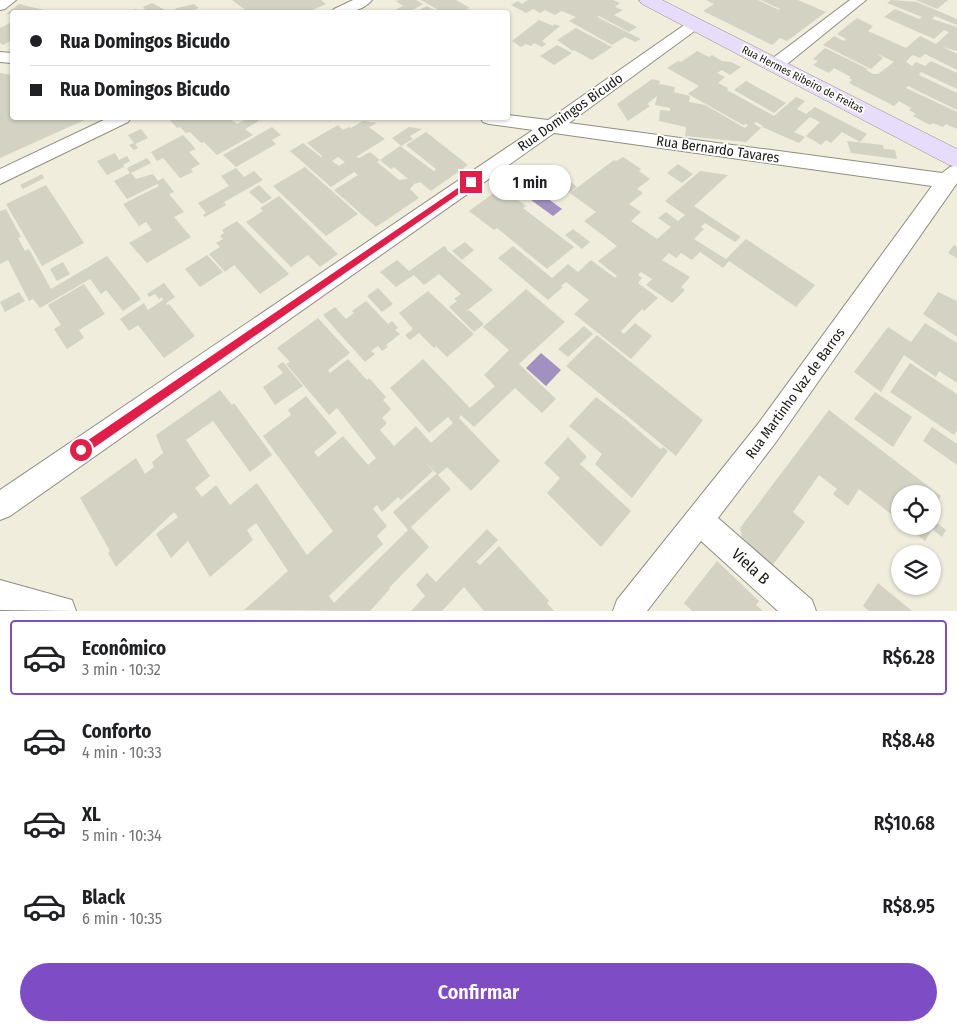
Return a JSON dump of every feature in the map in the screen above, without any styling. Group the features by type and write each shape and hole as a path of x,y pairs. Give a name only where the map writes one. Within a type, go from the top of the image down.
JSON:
{"street":[{"path":"0,6 9,0"},
{"path":"342,10 365,0"},
{"name":"Rua Hermes Ribeiro de Freitas","path":"648,0 957,159"},
{"path":"775,65 859,0"},
{"name":"Rua Domingos Bicudo","path":"0,506 552,126 694,24"},
{"path":"0,177 118,120"},
{"name":"Rua Bernardo Tavares","path":"505,120 952,177"},
{"name":"Rua Martinho Vaz de Barros","path":"628,611 768,434 952,177"},
{"name":"Viela B","path":"700,521 801,611"},
{"path":"0,595 61,611"}],"shaded area":[{"path":"540,193 562,209 553,216 531,200"},
{"path":"541,353 561,370 546,386 526,368"}],"building":[{"path":"232,0 321,0 326,4 312,10 245,10"},
{"path":"416,0 423,4 413,10 395,10 403,6 396,1"},
{"path":"421,0 456,0 470,8 466,10 438,10"},
{"path":"528,0 613,0 620,3 615,7 623,10 614,15 637,27 629,32 599,16 597,17 641,39 635,42 625,37 612,45 569,21 576,17 562,11 555,15 545,10 540,13 533,9 526,13 511,5 518,1 522,4"},
{"path":"706,0 758,0 779,10 761,0 798,0 826,12 787,41 780,38 772,45 703,11 714,4"},
{"path":"891,0 917,2 957,19 957,25 935,16 932,19 957,27 957,51 943,47 957,54 957,70 925,54 920,58 912,55 906,62 912,66 916,62 925,66 931,61 957,73 957,89 921,72 919,75 957,93 957,110 908,86 906,88 957,112 957,129 946,124 943,127 933,123 930,125 913,116 916,114 909,110 911,108 899,101 894,106 849,83 852,80 849,78 851,77 834,68 829,73 813,65 818,61 813,59 825,48 868,69 866,70 873,74 878,74 894,62 876,53 883,58 871,69 823,45 834,36 844,41 846,39 837,34 857,18 873,26 868,31 906,48 920,36 936,44 949,32 944,30 934,39 884,17 895,9 919,19 922,17 887,3"},
{"path":"916,0 948,0 937,9"},
{"path":"152,3 165,10 142,10 145,9 143,7"},
{"path":"19,4 44,10 11,10"},
{"path":"194,4 199,8 194,10 174,10"},
{"path":"427,6 434,10 419,10"},
{"path":"539,20 553,26 554,24 560,26 542,41 546,44 542,47 534,43 531,46 526,44 521,47 512,41"},
{"path":"10,23 10,41 3,45 0,43 0,28"},
{"path":"576,28 612,47 592,60 573,51 557,40"},
{"path":"557,45 572,53 554,65 540,56"},
{"path":"697,51 709,57 712,55 722,61 731,62 741,67 730,75 722,70 717,73 725,77 718,83 774,116 796,97 805,101 797,109 806,114 815,107 867,134 860,142 842,132 831,143 826,140 821,145 806,136 820,122 810,117 794,132 805,137 799,143 762,127 756,122 754,124 761,128 746,142 685,136 686,127 659,121 660,110 670,111 670,108 655,105 657,96 647,104 650,106 628,121 617,104 652,79 660,81 659,84 675,87 674,92 690,96 689,102 705,105 745,128 748,125 743,125 688,94 699,86 667,68 678,61 681,62"},
{"path":"0,73 10,75 10,120 85,120 0,158"},
{"path":"746,81 786,103 774,113 734,90"},
{"path":"170,120 232,120 237,124 245,120 259,121 245,129 253,135 217,155 190,132 186,133 180,127 177,128"},
{"path":"363,121 377,123 369,127 385,139 356,157 359,158 370,152 380,160 400,146 435,172 436,169 406,145 426,132 468,165 431,191 420,182 414,184 410,189 419,198 376,227 334,190 358,175 354,172 331,187 290,151 303,143 321,157 307,143 338,125 343,130","holes":["338,157 345,162 339,166 332,161","380,160 391,169 394,167 408,179 399,180 377,162"]},
{"path":"272,127 281,135 272,140 276,144 236,167 223,155"},
{"path":"409,127 422,129 410,136 413,139 401,146 392,138"},
{"path":"141,129 148,138 135,144 138,148 134,150 129,145 134,143 128,135"},
{"path":"183,135 196,149 189,152 200,164 191,169 193,172 180,178 163,158 157,161 151,152"},
{"path":"847,141 883,145 884,149 895,150 897,159 851,153"},
{"path":"115,153 119,160 127,156 130,161 123,165 124,167 107,175 97,161"},
{"path":"623,157 641,169 639,171 650,179 637,189 643,193 629,204 641,212 631,221 657,239 671,227 658,218 666,212 678,221 685,215 665,201 700,171 728,175 694,206 741,237 735,242 705,223 701,227 704,229 694,239 726,259 746,239 815,285 796,307 729,261 723,268 700,252 692,260 681,253 676,258 669,253 662,260 690,277 681,287 685,290 672,303 646,285 652,279 641,272 638,275 642,278 638,283 658,298 644,311 642,309 621,331 624,334 635,323 652,336 631,359 574,314 589,300 566,282 548,300 498,258 513,246 552,278 568,264 578,272 591,260 615,278 617,276 598,261 617,246 584,221 596,212 570,193 614,160 616,161"},
{"path":"147,158 151,163 131,173 136,179 153,174 158,181 163,178 174,192 169,194 184,212 174,217 191,237 147,263 129,243 152,230 146,222 139,226 123,204 159,186 157,184 127,199 114,181 130,173 127,168"},
{"path":"678,164 693,174 682,183 667,173"},
{"path":"305,167 358,214 326,236 273,186"},
{"path":"236,168 244,177 254,171 263,180 224,202 226,205 205,217 203,215 206,213 198,203 229,186 221,176"},
{"path":"42,174 44,178 23,189 20,185"},
{"path":"571,182 577,187 569,193 563,188"},
{"path":"46,185 84,243 42,266 6,204"},
{"path":"259,185 272,198 262,204 249,192"},
{"path":"502,187 526,206 523,208 574,247 547,269 497,228 494,230 469,211"},
{"path":"279,196 338,254 320,267 308,255 291,267 246,222 263,211 260,208"},
{"path":"6,209 21,237 18,238 25,251 29,249 51,289 107,256 141,299 123,311 106,290 101,294 90,279 40,308 33,299 29,301 8,260 0,264 0,211"},
{"path":"237,221 289,274 260,294 234,265 225,272 209,254 220,247 216,243 223,239 220,236 224,233 222,230"},
{"path":"573,229 590,242 582,249 565,235"},
{"path":"465,242 474,250 462,260 452,251"},
{"path":"954,245 957,247 957,258 948,253"},
{"path":"444,246 493,290 464,313 469,310 484,324 474,332 449,307 457,301 454,299 461,294 439,274 424,285 414,275 396,287 380,272 397,260 409,271"},
{"path":"207,255 223,272 200,287 185,269"},
{"path":"63,262 70,274 57,281 50,269"},
{"path":"164,283 175,297 166,303 167,305 169,304 195,336 164,358 138,325 129,331 120,319 144,303 148,310 163,300 162,297 159,299 155,294 149,297 147,294"},
{"path":"84,284 105,314 79,330 84,338 67,349 54,329 61,325 48,305"},
{"path":"378,288 393,304 382,312 367,296"},
{"path":"526,289 565,322 519,364 556,399 542,413 515,388 474,427 461,415 459,418 500,461 471,491 447,467 438,475 451,489 411,527 429,547 389,588 370,611 244,610 288,571 256,523 247,530 253,540 210,577 188,541 171,558 156,534 178,517 174,512 116,567 108,553 110,551 80,498 136,458 145,474 154,467 152,462 163,453 156,435 220,390 232,405 234,403 272,455 250,472 213,421 186,440 210,476 195,488 202,497 216,485 230,505 257,483 307,555 333,531 263,436 291,415 288,410 306,396 337,433 314,452 318,457 343,436 368,465 376,458 337,408 329,415 286,364 290,362 277,348 318,318 350,353 328,370 330,373 348,359 386,397 383,400 391,409 382,418 387,423 380,430 394,446 416,426 431,443 453,423 448,417 429,433 390,388 423,359 470,408 495,386 484,375 509,350 483,327","holes":["424,461 438,475 436,474 393,512 408,530 334,603 329,596 383,544 377,536 387,526 373,509 377,505 382,512 398,497 401,500 433,471"]},
{"path":"428,291 474,334 447,357 436,346 434,348 419,333 410,340 405,335 413,329 399,313"},
{"path":"19,292 25,301 5,312 0,302"},
{"path":"938,292 957,301 957,337 923,314"},
{"path":"366,301 388,324 392,321 398,328 395,330 400,334 386,345 388,347 382,351 378,346 371,351 375,354 365,362 323,315 335,307 346,319 354,313 352,311"},
{"path":"925,323 957,343 957,383 939,371 936,377 904,355 881,392 854,372 888,327 911,342"},
{"path":"584,326 593,334 568,357 558,349"},
{"path":"597,335 703,420 676,456 566,366"},
{"path":"283,362 303,386 275,405 263,387 283,373 277,366"},
{"path":"910,363 957,394 957,430 954,435 890,392"},
{"path":"875,392 912,417 893,447 854,419"},
{"path":"596,397 658,447 661,449 663,447 668,451 632,498 595,464 602,454 569,426"},
{"path":"829,410 927,485 891,485 891,514 859,489 848,506 833,494 837,489 819,475 793,512 805,522 772,566 742,537 740,528"},
{"path":"932,427 957,444 957,465 923,441"},
{"path":"568,437 587,457 580,464 631,511 601,547 547,493 560,478 544,463"},
{"path":"941,526 946,530 942,537 940,535"},
{"path":"487,529 498,540 476,562 480,565 499,546 549,601 547,603 554,611 484,611 464,587 442,611 411,611 425,596 416,585 427,573 436,582"},
{"path":"917,535 928,535 925,541"},
{"path":"717,561 759,601 756,605 763,611 692,611 684,603"},
{"path":"878,583 912,611 869,611 863,606"}],"route":[{"path":"81,450 471,182"}]}
